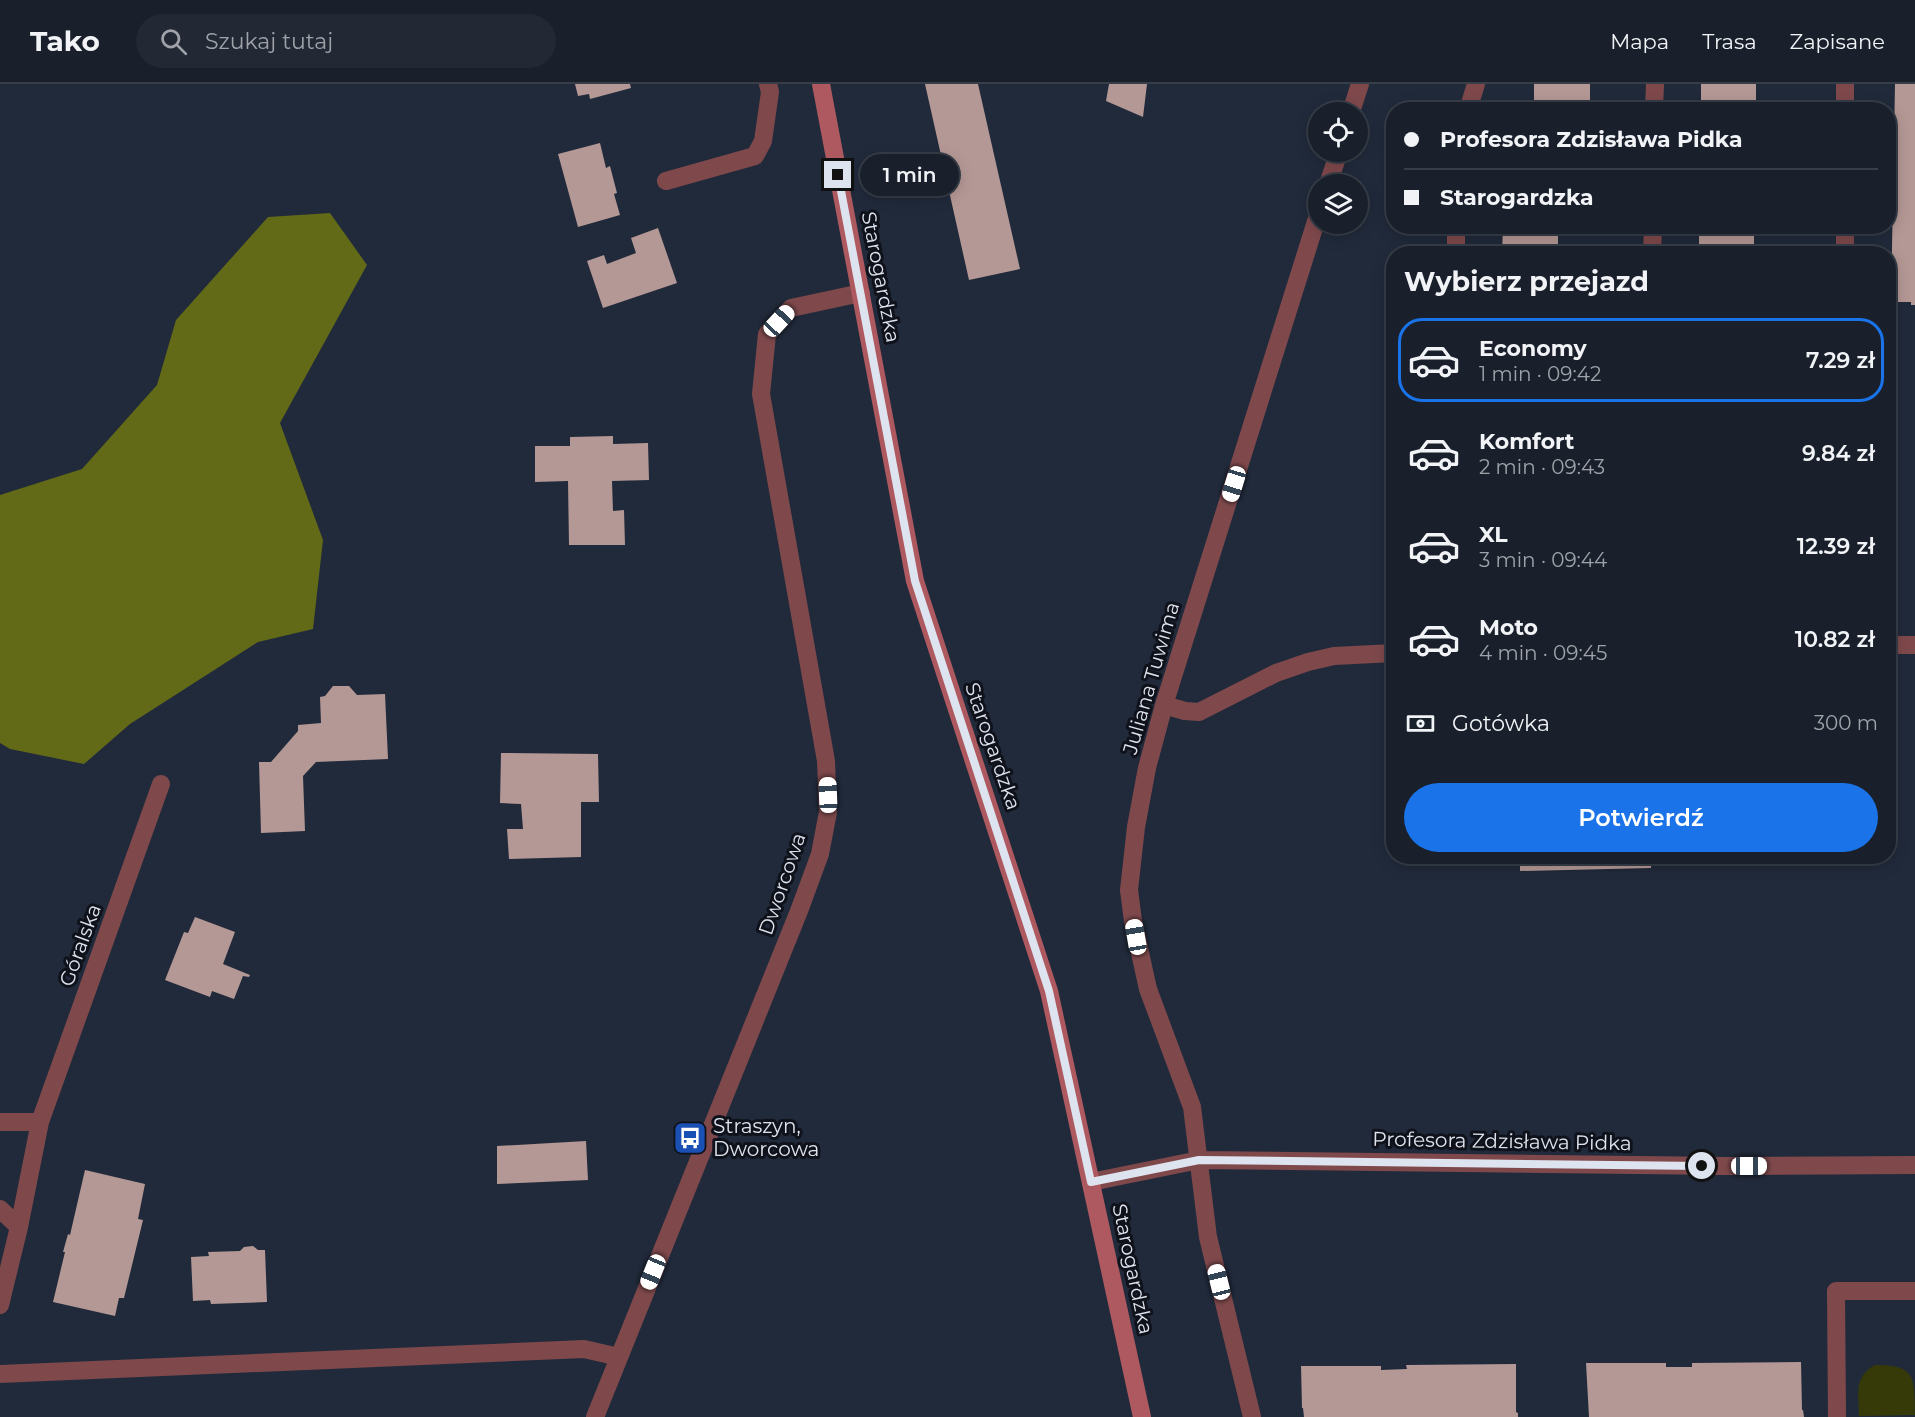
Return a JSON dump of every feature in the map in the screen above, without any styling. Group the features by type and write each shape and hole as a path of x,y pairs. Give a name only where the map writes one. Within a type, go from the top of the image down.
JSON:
{"main road":[{"name":"Starogardzka","path":"821,84 915,581 1049,991 1142,1417"}],"street":[{"path":"666,181 755,156 763,141 770,92 768,84"},
{"path":"1354,102 1360,84"},
{"path":"1470,102 1476,84"},
{"path":"1654,102 1655,84"},
{"path":"1845,84 1845,102"},
{"name":"Juliana Tuwima","path":"1252,1417 1208,1237 1191,1107 1148,989 1138,954 1129,890 1136,827 1147,768 1164,705 1312,234"},
{"name":"Dworcowa","path":"595,1417 820,854 828,812 826,761 761,394 767,334 791,308 861,293"},
{"path":"1896,645 1915,645"},
{"path":"1164,705 1199,712 1276,673 1308,662 1334,656 1386,653"},
{"name":"Góralska","path":"19,1227 40,1122 161,784"},
{"path":"0,1122 40,1122"},
{"name":"Profesora Zdzisława Pidka","path":"1091,1182 1199,1160 1725,1166 1915,1165"},
{"path":"0,1209 19,1227 0,1305"},
{"path":"1837,1417 1836,1291 1915,1291"},
{"path":"0,1374 584,1349 619,1357"}],"green space":[{"path":"330,213 367,265 280,423 323,540 313,629 258,642 130,724 84,764 10,749 0,743 0,495 82,469 157,385 176,320 268,217"},
{"path":"1875,1365 1898,1367 1910,1375 1913,1382 1915,1415 1859,1416 1860,1381 1863,1375"}],"building":[{"path":"575,84 630,84 631,88 590,99 589,94 578,96"},
{"path":"925,84 978,84 1020,269 969,280"},
{"path":"1109,84 1147,84 1143,117 1106,101"},
{"path":"1534,84 1590,84 1590,102 1534,102"},
{"path":"1701,84 1756,84 1756,102 1701,102"},
{"path":"1895,84 1915,84 1915,305 1911,305 1911,302 1896,302 1896,246 1892,246 1892,234 1896,234"},
{"path":"600,143 606,168 610,166 620,215 578,227 558,154"},
{"path":"658,228 677,283 603,308 587,261 604,255 607,264 636,253 631,238"},
{"path":"1503,234 1558,234 1558,246 1502,246"},
{"path":"1699,234 1754,234 1754,246 1699,246"},
{"path":"613,436 613,444 648,443 649,480 612,481 613,511 624,510 625,545 569,545 568,481 535,482 535,446 570,446 570,437"},
{"path":"333,686 349,686 357,695 385,694 388,759 316,762 303,776 305,831 261,833 259,762 271,762 298,731 298,725 321,723 320,697 325,696"},
{"path":"501,753 598,754 599,802 581,802 581,857 509,859 507,829 523,829 521,804 500,803"},
{"path":"1520,864 1651,864 1651,868 1520,871"},
{"path":"195,917 235,932 223,964 250,975 249,977 243,976 234,999 212,991 210,997 165,980 184,932 188,933"},
{"path":"586,1141 588,1180 497,1184 497,1146"},
{"path":"85,1170 145,1184 138,1219 143,1220 124,1298 119,1298 115,1316 53,1302 65,1252 63,1252 68,1234 70,1235"},
{"path":"253,1246 258,1250 265,1250 267,1302 211,1304 210,1300 193,1301 191,1257 209,1256 208,1252 240,1251 244,1247"},
{"path":"1801,1362 1804,1417 1589,1417 1586,1363 1666,1363 1666,1367 1692,1367 1692,1363"},
{"path":"1516,1364 1516,1412 1518,1417 1304,1417 1301,1366 1381,1366 1381,1370 1407,1369 1406,1365"}],"place":[{"name":"Straszyn, Dworcowa","path":"690,1138"}],"route":[{"path":"838,175 915,581 1049,991 1091,1182 1199,1160 1702,1166"}]}
